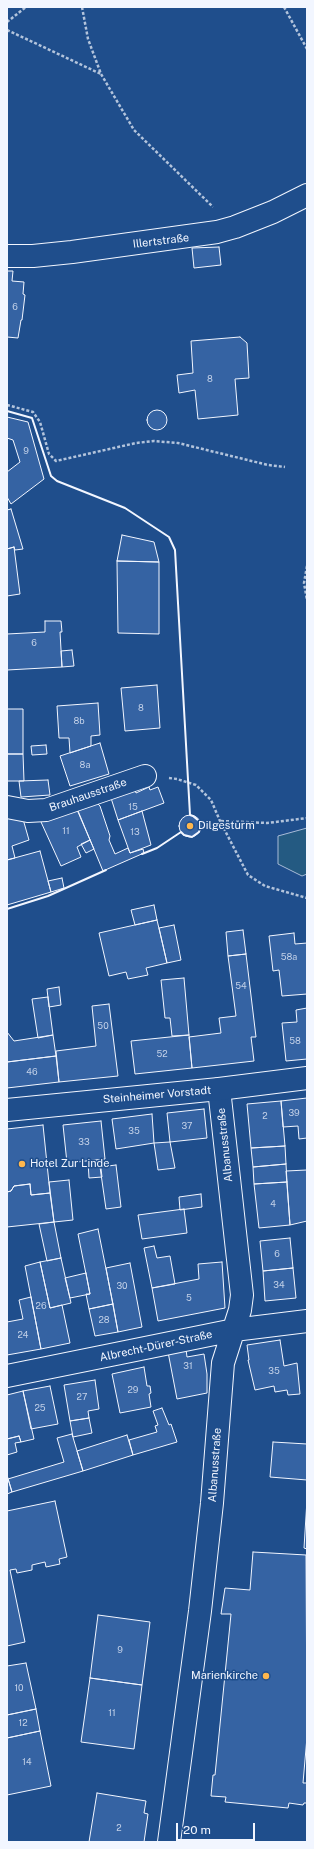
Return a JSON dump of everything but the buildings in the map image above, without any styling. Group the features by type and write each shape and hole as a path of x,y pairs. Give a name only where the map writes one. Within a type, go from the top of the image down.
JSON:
{"street":[{"name":"Illertstraße","path":"7,256 33,256 72,252 188,237 235,227 273,212 307,195"},
{"name":"Brauhausstraße","path":"7,807 28,811 46,810 145,776"},
{"name":"Steinheimer Vorstadt","path":"7,1110 218,1089 307,1078"},
{"name":"Albanusstraße","path":"169,1842 200,1611 212,1503 223,1363 240,1310 242,1295 218,1089"},
{"name":"Albrecht-Dürer-Straße","path":"7,1376 234,1330 307,1321"}],"path":[{"path":"7,22 26,7"},
{"path":"82,7 88,39 101,74 134,130 235,227"},
{"path":"284,7 307,49"},
{"path":"7,30 101,74"},
{"path":"7,405 33,412 40,422 49,454 56,461 136,443 154,441 178,442 268,465 285,467"},
{"path":"307,566 304,583 307,600"},
{"path":"145,776 177,779 196,785 211,800 220,821 248,875 265,886 307,898"},
{"path":"220,821 267,823 307,818"}],"shaded area":[{"path":"307,828 307,874 302,876 278,864 278,836"}],"wall":[{"path":"7,411 32,418 51,476 57,481 125,508 169,537 175,550 190,815 199,821 200,828 199,832 192,837 184,835 181,832 157,848 142,854"},
{"path":"7,909 48,896 106,870"}],"place":[{"name":"Dilgesturm","path":"190,826"},
{"name":"Hotel Zur Linde","path":"22,1164"},
{"name":"Marienkirche","path":"266,1676"}]}
